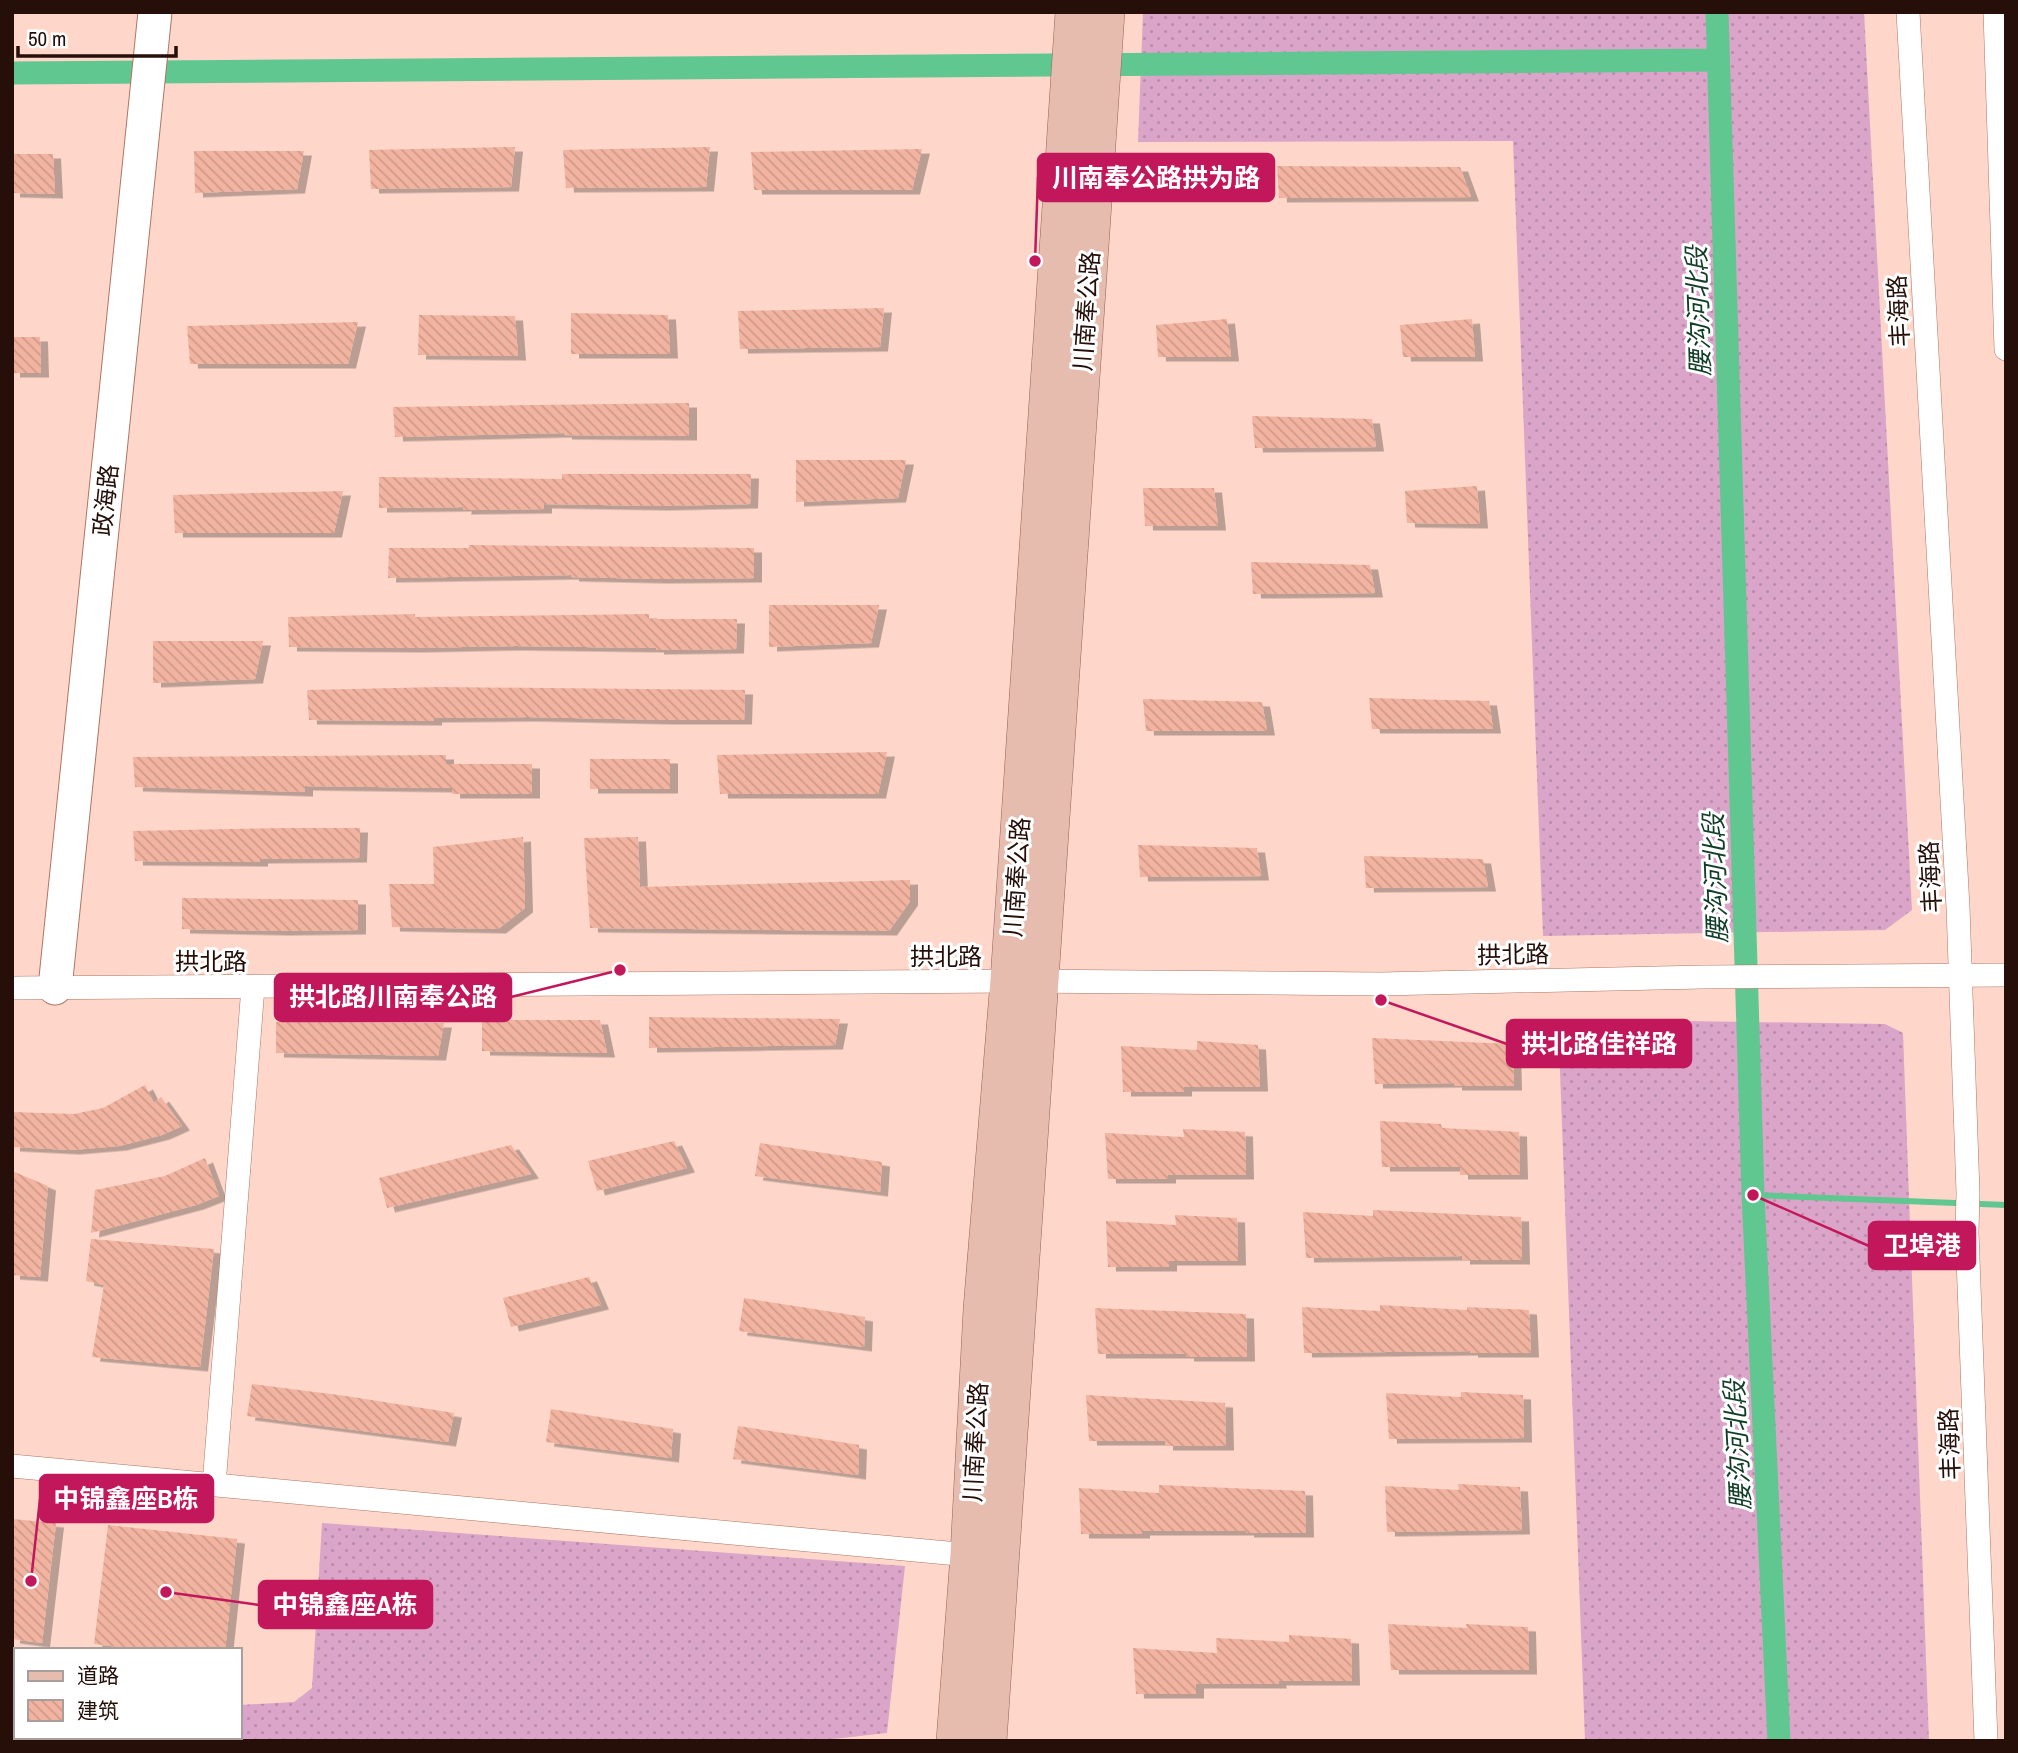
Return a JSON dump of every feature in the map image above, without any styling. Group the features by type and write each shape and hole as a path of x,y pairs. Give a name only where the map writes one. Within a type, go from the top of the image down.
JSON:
{"main road":[{"name":"川南奉公路","path":"1074,12 1086,80"},
{"name":"川南奉公路","path":"972,1737 1086,80 1106,12"},
{"name":"川南奉公路","path":"972,1737 969,1555 982,1309 1025,981"}],"street":[{"name":"丰海路","path":"1908,12 1960,975 1986,1741"},
{"path":"1995,12 2006,349"},
{"name":"政海路","path":"55,988 154,19"},
{"name":"拱北路","path":"12,988 1025,981 1381,984 1703,977 2006,975"},
{"path":"214,1485 253,987"},
{"path":"12,1466 969,1555"}],"shaded area":[{"path":"1143,12 1864,12 1912,910 1885,930 1543,936 1513,141 1138,142"},
{"path":"1558,1019 1885,1024 1903,1033 1929,1741 1585,1741"},
{"path":"322,1523 905,1566 887,1733 815,1741 12,1741 12,1686 14,1739 242,1739 242,1705 294,1702 312,1688"}],"building":[{"path":"515,147 511,187 371,189 369,150"},
{"path":"710,147 706,187 566,188 563,150"},
{"path":"922,149 912,190 754,190 751,152"},
{"path":"194,151 304,151 297,189 195,193"},
{"path":"12,154 53,154 55,194 12,193"},
{"path":"1277,166 1460,167 1471,197 1279,198"},
{"path":"884,308 880,347 740,349 738,311"},
{"path":"571,313 668,315 670,354 571,354"},
{"path":"419,315 515,316 518,356 418,355"},
{"path":"1227,319 1231,357 1158,357 1156,325"},
{"path":"1472,319 1475,357 1403,357 1400,325"},
{"path":"358,322 348,364 190,364 187,326"},
{"path":"12,337 40,337 41,373 12,373"},
{"path":"689,403 689,436 564,433 395,437 393,407"},
{"path":"1252,416 1372,419 1376,447 1255,448"},
{"path":"796,460 906,460 898,498 796,502"},
{"path":"562,474 751,474 750,504 544,504 544,509 463,510 464,507 379,508 379,477 562,479"},
{"path":"1477,486 1480,524 1407,523 1405,491"},
{"path":"1143,488 1214,488 1218,526 1145,526"},
{"path":"343,491 334,533 175,533 173,495"},
{"path":"469,545 754,548 754,578 660,579 571,575 388,578 389,548 469,548"},
{"path":"1251,562 1370,565 1375,593 1253,594"},
{"path":"769,605 879,605 871,643 769,647"},
{"path":"415,614 415,617 649,614 649,619 737,619 736,649 289,647 288,617"},
{"path":"153,641 263,641 255,679 153,683"},
{"path":"439,687 745,690 744,720 529,717 434,718 434,721 309,720 307,690"},
{"path":"1369,698 1489,701 1493,729 1372,729"},
{"path":"1143,699 1262,702 1267,731 1146,731"},
{"path":"887,752 878,794 720,794 717,755"},
{"path":"446,755 446,764 532,764 532,794 452,794 452,788 305,786 305,792 135,787 133,757"},
{"path":"590,759 670,759 670,789 590,789"},
{"path":"360,828 359,858 260,859 260,862 135,861 133,831"},
{"path":"523,837 525,908 498,929 392,927 389,884 434,884 433,847"},
{"path":"638,837 640,887 910,880 910,901 889,931 590,928 584,838"},
{"path":"1138,845 1257,848 1261,876 1140,877"},
{"path":"1364,856 1483,859 1488,887 1366,888"},
{"path":"182,898 358,900 358,930 182,929"},
{"path":"649,1017 840,1019 835,1045 649,1048"},
{"path":"482,1020 600,1020 607,1053 482,1051"},
{"path":"276,1022 444,1023 438,1056 276,1053"},
{"path":"1372,1038 1513,1044 1514,1086 1454,1086 1454,1083 1375,1084"},
{"path":"1197,1041 1258,1045 1260,1087 1184,1087 1184,1092 1123,1092 1121,1046 1197,1050"},
{"path":"145,1085 154,1103 161,1097 182,1126 162,1135 119,1146 72,1150 12,1147 12,1112 74,1114 103,1108"},
{"path":"1380,1121 1519,1132 1520,1175 1460,1175 1460,1167 1382,1167"},
{"path":"1183,1129 1245,1132 1246,1175 1168,1175 1168,1179 1108,1179 1105,1133 1184,1137"},
{"path":"674,1141 687,1168 597,1191 588,1161"},
{"path":"760,1143 882,1162 880,1192 755,1176"},
{"path":"511,1145 531,1174 387,1208 379,1178"},
{"path":"205,1158 219,1196 196,1205 91,1233 95,1190 165,1176"},
{"path":"12,1171 48,1186 40,1277 12,1275"},
{"path":"1373,1210 1521,1217 1522,1260 1462,1260 1462,1256 1306,1258 1303,1212 1373,1216"},
{"path":"1175,1215 1237,1218 1238,1261 1169,1261 1169,1267 1108,1267 1106,1221 1176,1225"},
{"path":"91,1239 214,1249 200,1367 92,1357 104,1285 86,1281"},
{"path":"589,1277 601,1305 511,1327 503,1298"},
{"path":"744,1298 865,1317 864,1347 739,1331"},
{"path":"1380,1305 1529,1310 1531,1353 1304,1353 1302,1307 1380,1311"},
{"path":"1095,1308 1246,1314 1247,1357 1098,1354"},
{"path":"252,1384 454,1413 448,1442 247,1416"},
{"path":"1461,1392 1523,1395 1524,1438 1389,1439 1386,1393 1461,1397"},
{"path":"1086,1395 1225,1403 1226,1446 1165,1446 1165,1441 1089,1441"},
{"path":"551,1409 673,1429 671,1458 546,1442"},
{"path":"738,1426 859,1445 858,1475 733,1459"},
{"path":"1458,1484 1520,1487 1522,1530 1387,1532 1385,1486 1459,1490"},
{"path":"1159,1485 1305,1491 1306,1533 1142,1531 1142,1534 1081,1534 1079,1488 1159,1493"},
{"path":"12,1519 56,1523 42,1643 12,1639"},
{"path":"108,1525 237,1539 225,1648 127,1648 94,1644"},
{"path":"1388,1624 1467,1628 1466,1624 1528,1627 1529,1670 1391,1670"},
{"path":"1289,1635 1351,1639 1352,1681 1196,1684 1196,1694 1136,1694 1133,1648 1217,1653 1216,1638 1289,1642"}],"waterway":[{"name":"腰沟河北段","path":"1717,12 1753,1195 1779,1741"},
{"path":"12,73 1718,60"},
{"path":"1753,1195 2006,1205"}],"place":[{"name":"川南奉公路拱为路","path":"1035,261"},
{"name":"拱北路川南奉公路","path":"620,970"},
{"name":"拱北路佳祥路","path":"1381,1000"},
{"name":"卫埠港","path":"1753,1195"},
{"name":"中锦鑫座B栋","path":"31,1581"},
{"name":"中锦鑫座A栋","path":"166,1592"}]}
